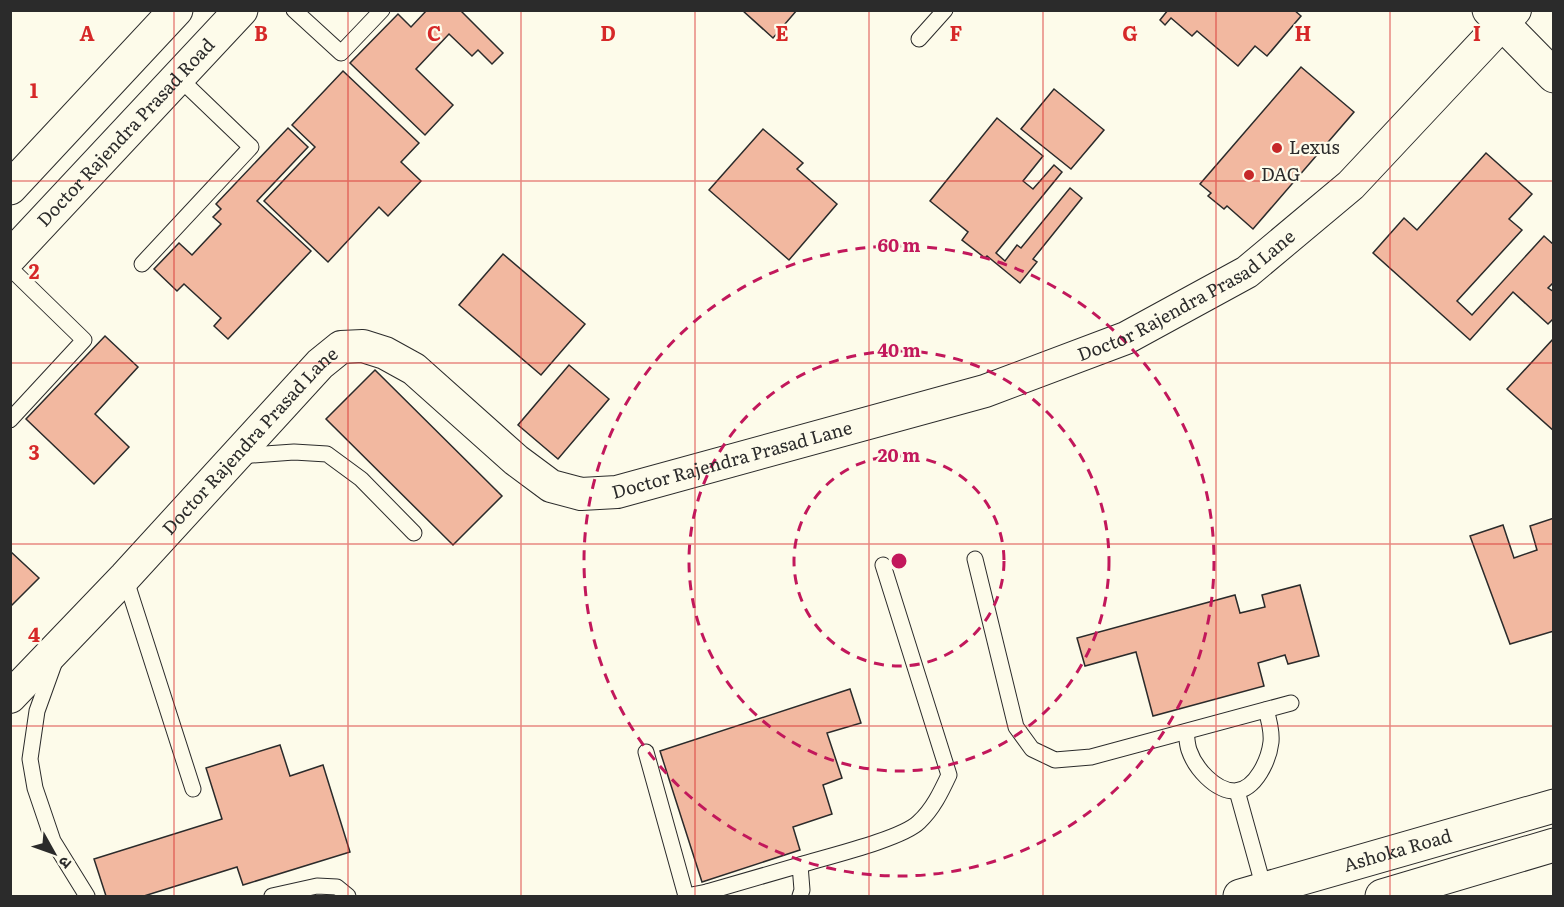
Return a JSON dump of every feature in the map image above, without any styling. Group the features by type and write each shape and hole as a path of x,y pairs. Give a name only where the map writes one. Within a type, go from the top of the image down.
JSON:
{"main road":[{"path":"10,188 176,10"},
{"name":"Doctor Rajendra Prasad Road","path":"10,256 241,10"},
{"path":"1502,15 1554,76"},
{"name":"Ashoka Road","path":"1257,894 1554,806"},
{"path":"1382,897 1554,845"}],"street":[{"name":"Doctor Rajendra Prasad Lane","path":"10,697 125,577 320,364 340,347 363,346 385,353 414,369 516,460 551,486 581,494 617,492 985,391 1126,338 1247,272 1351,185 1502,15"}],"lane":[{"path":"294,10 341,53 382,10"},
{"path":"919,39 945,10"},
{"path":"142,264 251,147 178,77"},
{"path":"10,268 84,340 10,420"},
{"path":"235,457 294,452 327,454 361,479 414,533"},
{"path":"975,559 1016,727 1032,749 1055,760 1091,757 1291,703"},
{"path":"646,752 686,896 708,894 895,836 918,824 937,802 949,775 883,565"},
{"path":"125,577 193,789"},
{"path":"63,641 37,711 30,759 35,788 53,842 87,897"},
{"path":"1186,732 1189,750 1196,765 1222,789 1237,791 1254,782 1265,762 1271,742 1266,710"},
{"path":"1237,791 1257,894"},
{"path":"800,865 802,890 800,897"},
{"path":"272,897 317,886 337,887 348,897"}],"building":[{"path":"427,10 460,10 503,53 492,64 478,50 472,56 449,34 416,69 453,105 425,135 350,63 398,14 411,27"},
{"path":"742,10 797,10 773,38"},
{"path":"1168,10 1294,10 1301,16 1267,56 1255,46 1238,66 1197,31 1192,36 1171,18 1165,25 1160,20"},
{"name":"Lexus","path":"1301,67 1354,112 1253,229 1227,206 1224,209 1208,196 1211,193 1200,184"},
{"path":"343,71 419,143 401,162 421,181 388,216 379,207 328,262 264,201 315,147 292,125"},
{"path":"1054,89 1104,130 1071,169 1021,129"},
{"path":"997,118 1043,156 1023,181 1033,189 1054,165 1062,172 996,253 1005,261 1017,245 1021,248 1070,188 1082,198 1033,259 1037,262 1020,283 987,256 985,258 962,240 968,232 930,201"},
{"path":"288,128 308,147 257,201 311,251 228,339 214,326 221,318 184,284 177,291 154,269 179,243 192,255 221,224 213,217 221,209 216,204"},
{"path":"763,129 803,163 797,169 837,204 789,260 709,190"},
{"path":"1486,153 1532,194 1509,219 1522,230 1457,301 1472,315 1544,236 1554,245 1554,282 1548,288 1554,292 1554,318 1548,324 1513,292 1470,340 1373,253 1404,218 1417,230"},
{"path":"503,254 585,324 541,375 459,305"},
{"path":"105,336 138,367 95,414 129,447 94,484 26,419"},
{"path":"1554,338 1554,431 1507,389"},
{"path":"569,365 609,399 558,459 518,425"},
{"path":"375,370 502,496 453,545 326,419"},
{"path":"1554,518 1554,631 1510,644 1470,536 1503,525 1514,558 1537,550 1530,526"},
{"path":"10,551 39,578 10,607"},
{"path":"1300,585 1319,656 1288,664 1285,655 1258,663 1264,686 1153,716 1136,652 1085,666 1077,638 1235,595 1240,613 1265,607 1262,595"},
{"path":"850,689 861,723 827,733 842,778 823,785 832,814 793,827 800,850 702,882 660,751"},
{"path":"280,745 290,776 323,765 350,852 243,885 237,867 144,896 106,896 94,859 222,819 206,768"}],"place":[{"name":"Lexus","path":"1277,148"},
{"name":"DAG","path":"1249,175"}]}
